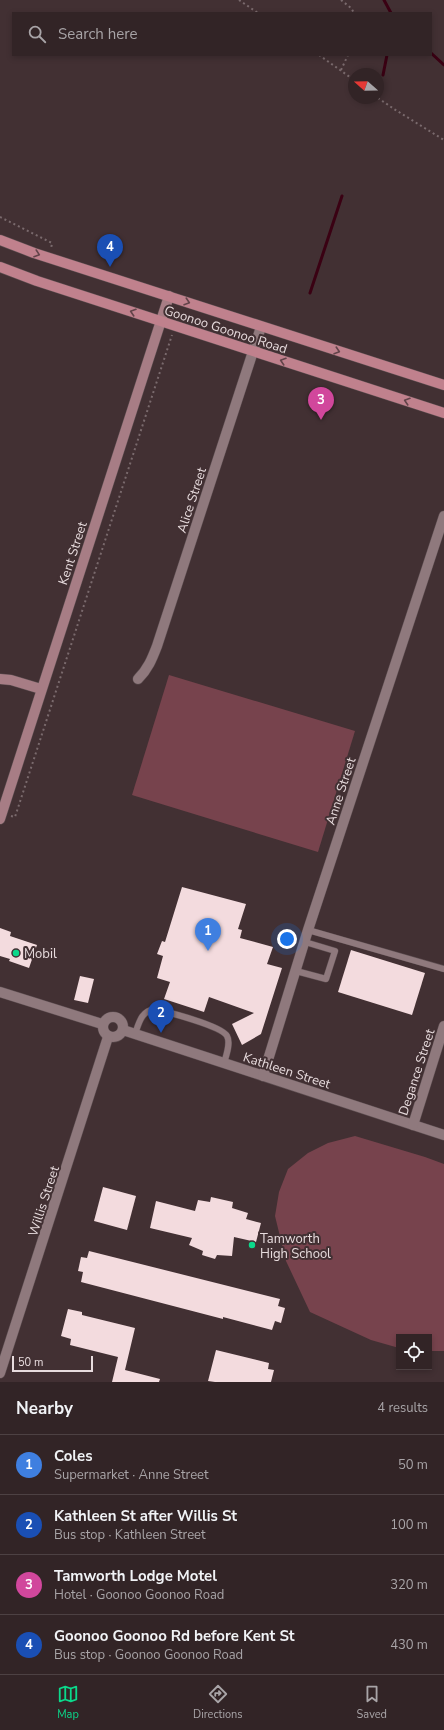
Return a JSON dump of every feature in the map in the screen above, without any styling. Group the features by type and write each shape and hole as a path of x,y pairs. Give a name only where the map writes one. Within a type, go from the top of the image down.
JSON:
{"main road":[{"name":"Goonoo Goonoo Road","path":"0,240 49,258 444,385"},
{"name":"Goonoo Goonoo Road","path":"0,267 37,281 444,413"}],"street":[{"name":"Kent Street","path":"0,818 169,296"},
{"name":"Alice Street","path":"138,679 151,663 155,652 261,327"},
{"name":"Anne Street","path":"262,1076 308,930 444,516"},
{"path":"0,679 11,680 41,689"},
{"path":"0,992 102,1024"},
{"path":"114,1017 120,1020 123,1030 115,1037 108,1037 102,1030 102,1024 106,1019 114,1017"},
{"name":"Degance Street","path":"413,1125 444,1026"},
{"name":"Kathleen Street","path":"123,1030 444,1135"},
{"name":"Willis Street","path":"0,1373 108,1037"}],"lane":[{"path":"308,930 444,969"},
{"path":"296,971 326,979 335,951 305,942"},
{"path":"135,1034 140,1018 144,1014 155,1009 213,1027 228,1037 224,1063"}],"path":[{"path":"239,0 257,12"},
{"path":"341,0 351,8 353,12"},
{"path":"320,56 348,76"},
{"path":"340,70 347,56"},
{"path":"384,102 444,140"},
{"path":"0,217 52,243 49,258"},
{"path":"15,817 175,326"}],"shaded area":[{"path":"169,675 355,731 318,852 132,795"},
{"path":"355,1136 444,1164 444,1351 432,1351 432,1334 396,1334 396,1347 371,1340 310,1312 286,1261 275,1216 279,1192 288,1169 308,1153 328,1143"}],"building":[{"path":"182,887 246,904 238,929 242,930 240,938 273,947 267,964 282,968 261,1034 242,1045 232,1024 254,1013 209,997 204,1012 164,999 170,982 157,978 163,956 157,954 162,941 165,942"},
{"path":"0,928 11,932 10,936 37,945 29,968 0,956"},
{"path":"351,950 425,973 412,1015 338,992"},
{"path":"80,976 94,979 88,1003 74,1000"},
{"path":"103,1187 136,1196 127,1230 94,1221"},
{"path":"211,1197 233,1202 232,1208 248,1213 246,1219 261,1223 256,1242 234,1237 232,1256 217,1255 215,1259 202,1255 203,1251 189,1245 192,1238 150,1228 156,1201 195,1211 198,1200 210,1202"},
{"path":"89,1251 280,1299 278,1306 285,1308 281,1323 275,1321 272,1330 223,1317 223,1319 81,1282 83,1272 78,1271 81,1257 87,1258"},
{"path":"68,1309 82,1312 82,1315 135,1328 125,1370 160,1379 159,1382 112,1382 118,1357 70,1345 71,1339 61,1336"},
{"path":"216,1350 269,1363 268,1369 274,1370 271,1382 208,1381"}],"waterway":[{"path":"384,0 390,12"},
{"path":"432,54 444,65"},
{"path":"384,70 387,56"},
{"path":"310,293 342,196"}],"place":[{"name":"Goonoo Goonoo Rd before Kent St","path":"110,267"},
{"name":"Tamworth Lodge Motel","path":"321,420"},
{"name":"Coles","path":"208,951"},
{"name":"Mobil","path":"16,953"},
{"name":"Kathleen St after Willis St","path":"161,1033"},
{"name":"Tamworth High School","path":"252,1245"}]}
